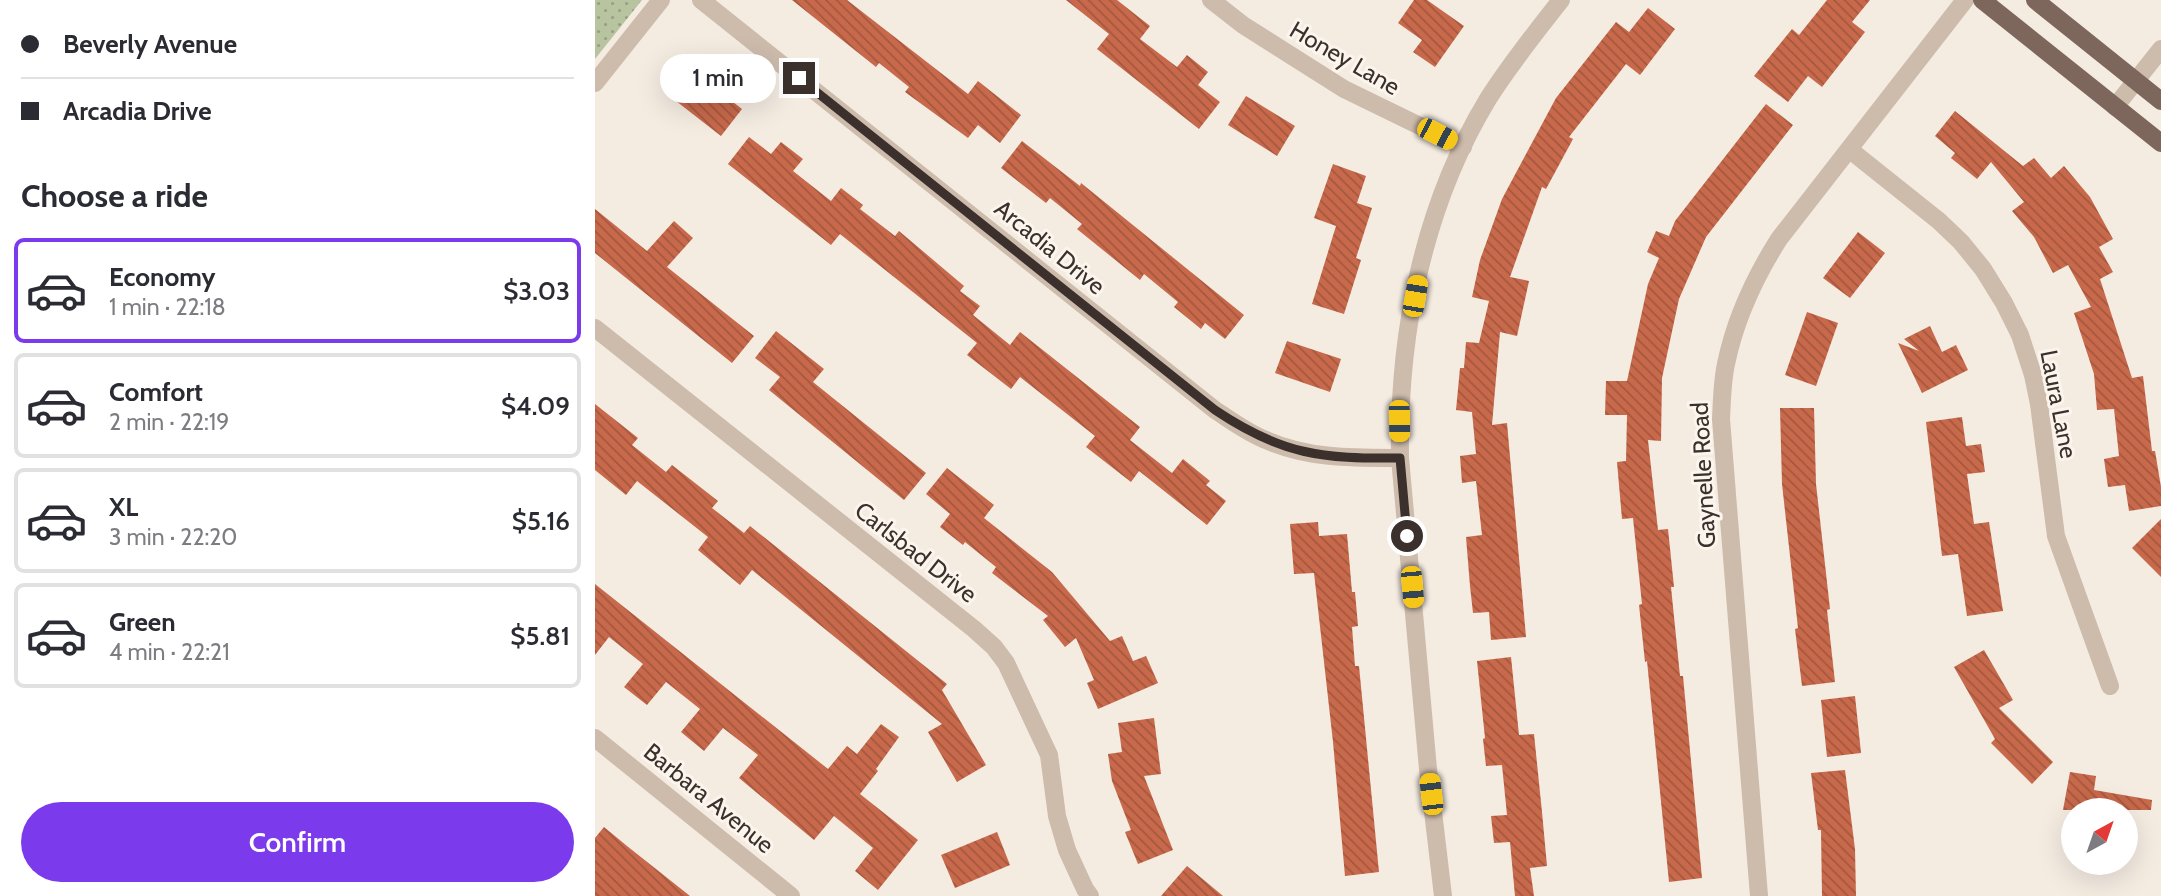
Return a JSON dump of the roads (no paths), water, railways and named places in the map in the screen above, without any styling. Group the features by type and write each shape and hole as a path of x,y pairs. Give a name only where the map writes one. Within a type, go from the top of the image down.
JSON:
{"main road":[{"path":"1982,0 2161,143"},
{"path":"2035,0 2161,100"}],"street":[{"path":"595,83 661,0"},
{"name":"Arcadia Drive","path":"701,0 1241,428 1267,441 1320,455 1400,458"},
{"name":"Honey Lane","path":"1211,0 1244,25 1343,89 1462,147"},
{"path":"1443,896 1428,769 1400,458 1402,363 1423,251 1462,147 1487,101 1515,59 1561,0"},
{"name":"Gaynelle Road","path":"1759,896 1721,419 1725,366 1761,267 1779,239 1965,0"},
{"path":"2115,107 2161,49"},
{"name":"Laura Lane","path":"1850,150 1939,221 1961,242 1983,269 2020,335 2039,404 2056,536 2110,686"},
{"name":"Carlsbad Drive","path":"595,328 994,647 1006,663 1049,755 1057,816 1083,894"},
{"name":"Barbara Avenue","path":"595,738 792,896"}]}
